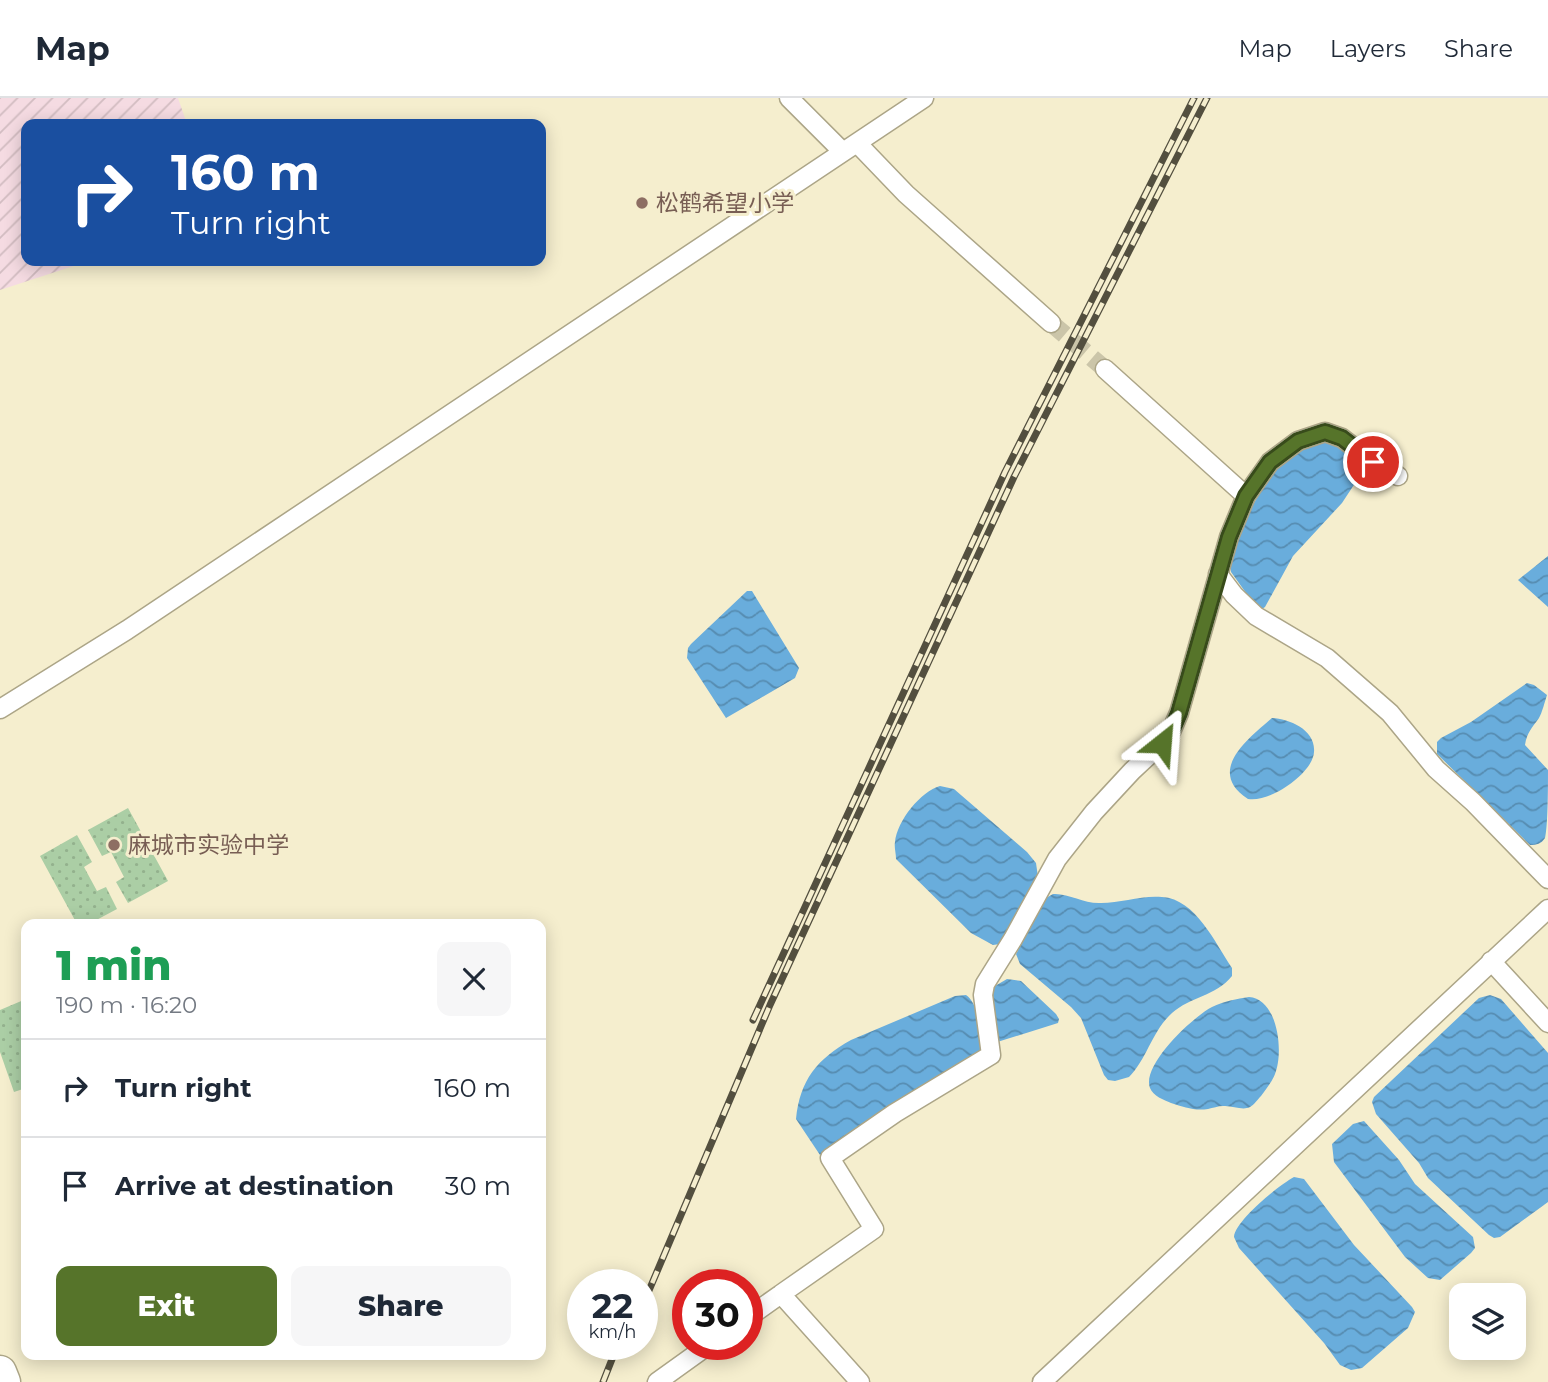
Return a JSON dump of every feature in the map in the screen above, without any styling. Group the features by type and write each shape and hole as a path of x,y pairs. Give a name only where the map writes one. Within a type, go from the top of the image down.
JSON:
{"highway":[{"path":"0,1372 4,1382"}],"street":[{"path":"789,98 905,194 1052,323"},
{"path":"0,709 127,630 924,98"},
{"path":"1105,369 1246,496"},
{"path":"763,1307 874,1229 830,1158 895,1113 991,1055 983,995 985,984 1057,859 1094,812 1170,734 1179,713 1229,537 1246,496 1270,462 1298,441 1325,432 1342,438 1373,462 1398,476"},
{"path":"1219,574 1234,595 1256,616 1326,658 1390,713 1436,769 1473,802 1548,879"},
{"path":"1042,1382 1548,909"},
{"path":"1492,961 1548,1023"},
{"path":"781,1294 860,1382"},
{"path":"657,1382 688,1360"}],"shaded area":[{"path":"0,98 178,98 185,119 21,119 21,266 74,266 0,290"}],"green space":[{"path":"128,808 168,881 128,903 116,882 124,877 111,852 102,856 88,830"},
{"path":"77,835 92,862 84,867 97,891 106,887 117,909 98,919 74,919 40,856"},
{"path":"21,1001 21,1090 14,1092 0,1052 0,1010"}],"water":[{"path":"1323,442 1337,445 1367,465 1342,503 1293,556 1265,607 1259,611 1231,572 1230,565 1242,523 1275,468 1303,446"},
{"path":"1548,556 1548,607 1518,580"},
{"path":"747,591 752,591 799,668 795,678 726,718 687,658 688,648"},
{"path":"1527,683 1547,695 1525,745 1548,770 1545,838 1532,845 1437,754 1437,742 1441,738 1471,722"},
{"path":"1272,718 1294,723 1306,732 1314,744 1312,760 1289,785 1267,796 1248,799 1236,788 1230,777 1231,766 1243,745"},
{"path":"940,786 954,789 1027,852 1036,863 1038,877 1000,944 993,945 971,933 896,859 897,834 905,816 925,794"},
{"path":"1053,894 1095,903 1154,897 1174,900 1195,914 1232,968 1232,976 1226,983 1187,1003 1165,1020 1129,1077 1108,1080 1081,1018 1020,964 1016,954 1046,898"},
{"path":"1007,979 1021,981 1056,1014 1058,1023 994,1043 989,995 995,986"},
{"path":"966,995 974,1005 980,1022 982,1039 979,1052 820,1155 796,1119 806,1082 820,1063 851,1040 955,996"},
{"path":"1490,995 1501,999 1548,1053 1548,1202 1500,1237 1494,1238 1428,1178 1419,1163 1376,1114 1372,1102 1374,1097 1479,998"},
{"path":"1249,997 1259,1000 1272,1016 1279,1053 1275,1074 1254,1104 1244,1108 1219,1106 1194,1109 1171,1103 1154,1093 1150,1088 1149,1078 1153,1067 1171,1042 1193,1020 1212,1007"},
{"path":"1364,1121 1399,1160 1415,1184 1473,1237 1475,1248 1440,1280 1428,1278 1405,1257 1334,1162 1332,1144 1353,1124"},
{"path":"1294,1177 1304,1179 1354,1245 1415,1312 1408,1328 1362,1368 1351,1370 1340,1365 1324,1343 1239,1248 1234,1237 1249,1213"}],"tunnel":[{"path":"1051,323 1105,369"}],"railway":[{"path":"753,1020 1005,472 1194,98"},
{"path":"658,1269 770,1005 1014,477 1207,98"},
{"path":"603,1382 612,1360"}],"place":[{"name":"松鹤希望小学","path":"642,203"},
{"name":"麻城市实验中学","path":"114,845"}],"route":[{"path":"1162,743 1170,734 1179,713 1229,537 1246,496 1270,462 1298,441 1325,432 1342,438 1373,462"}]}
